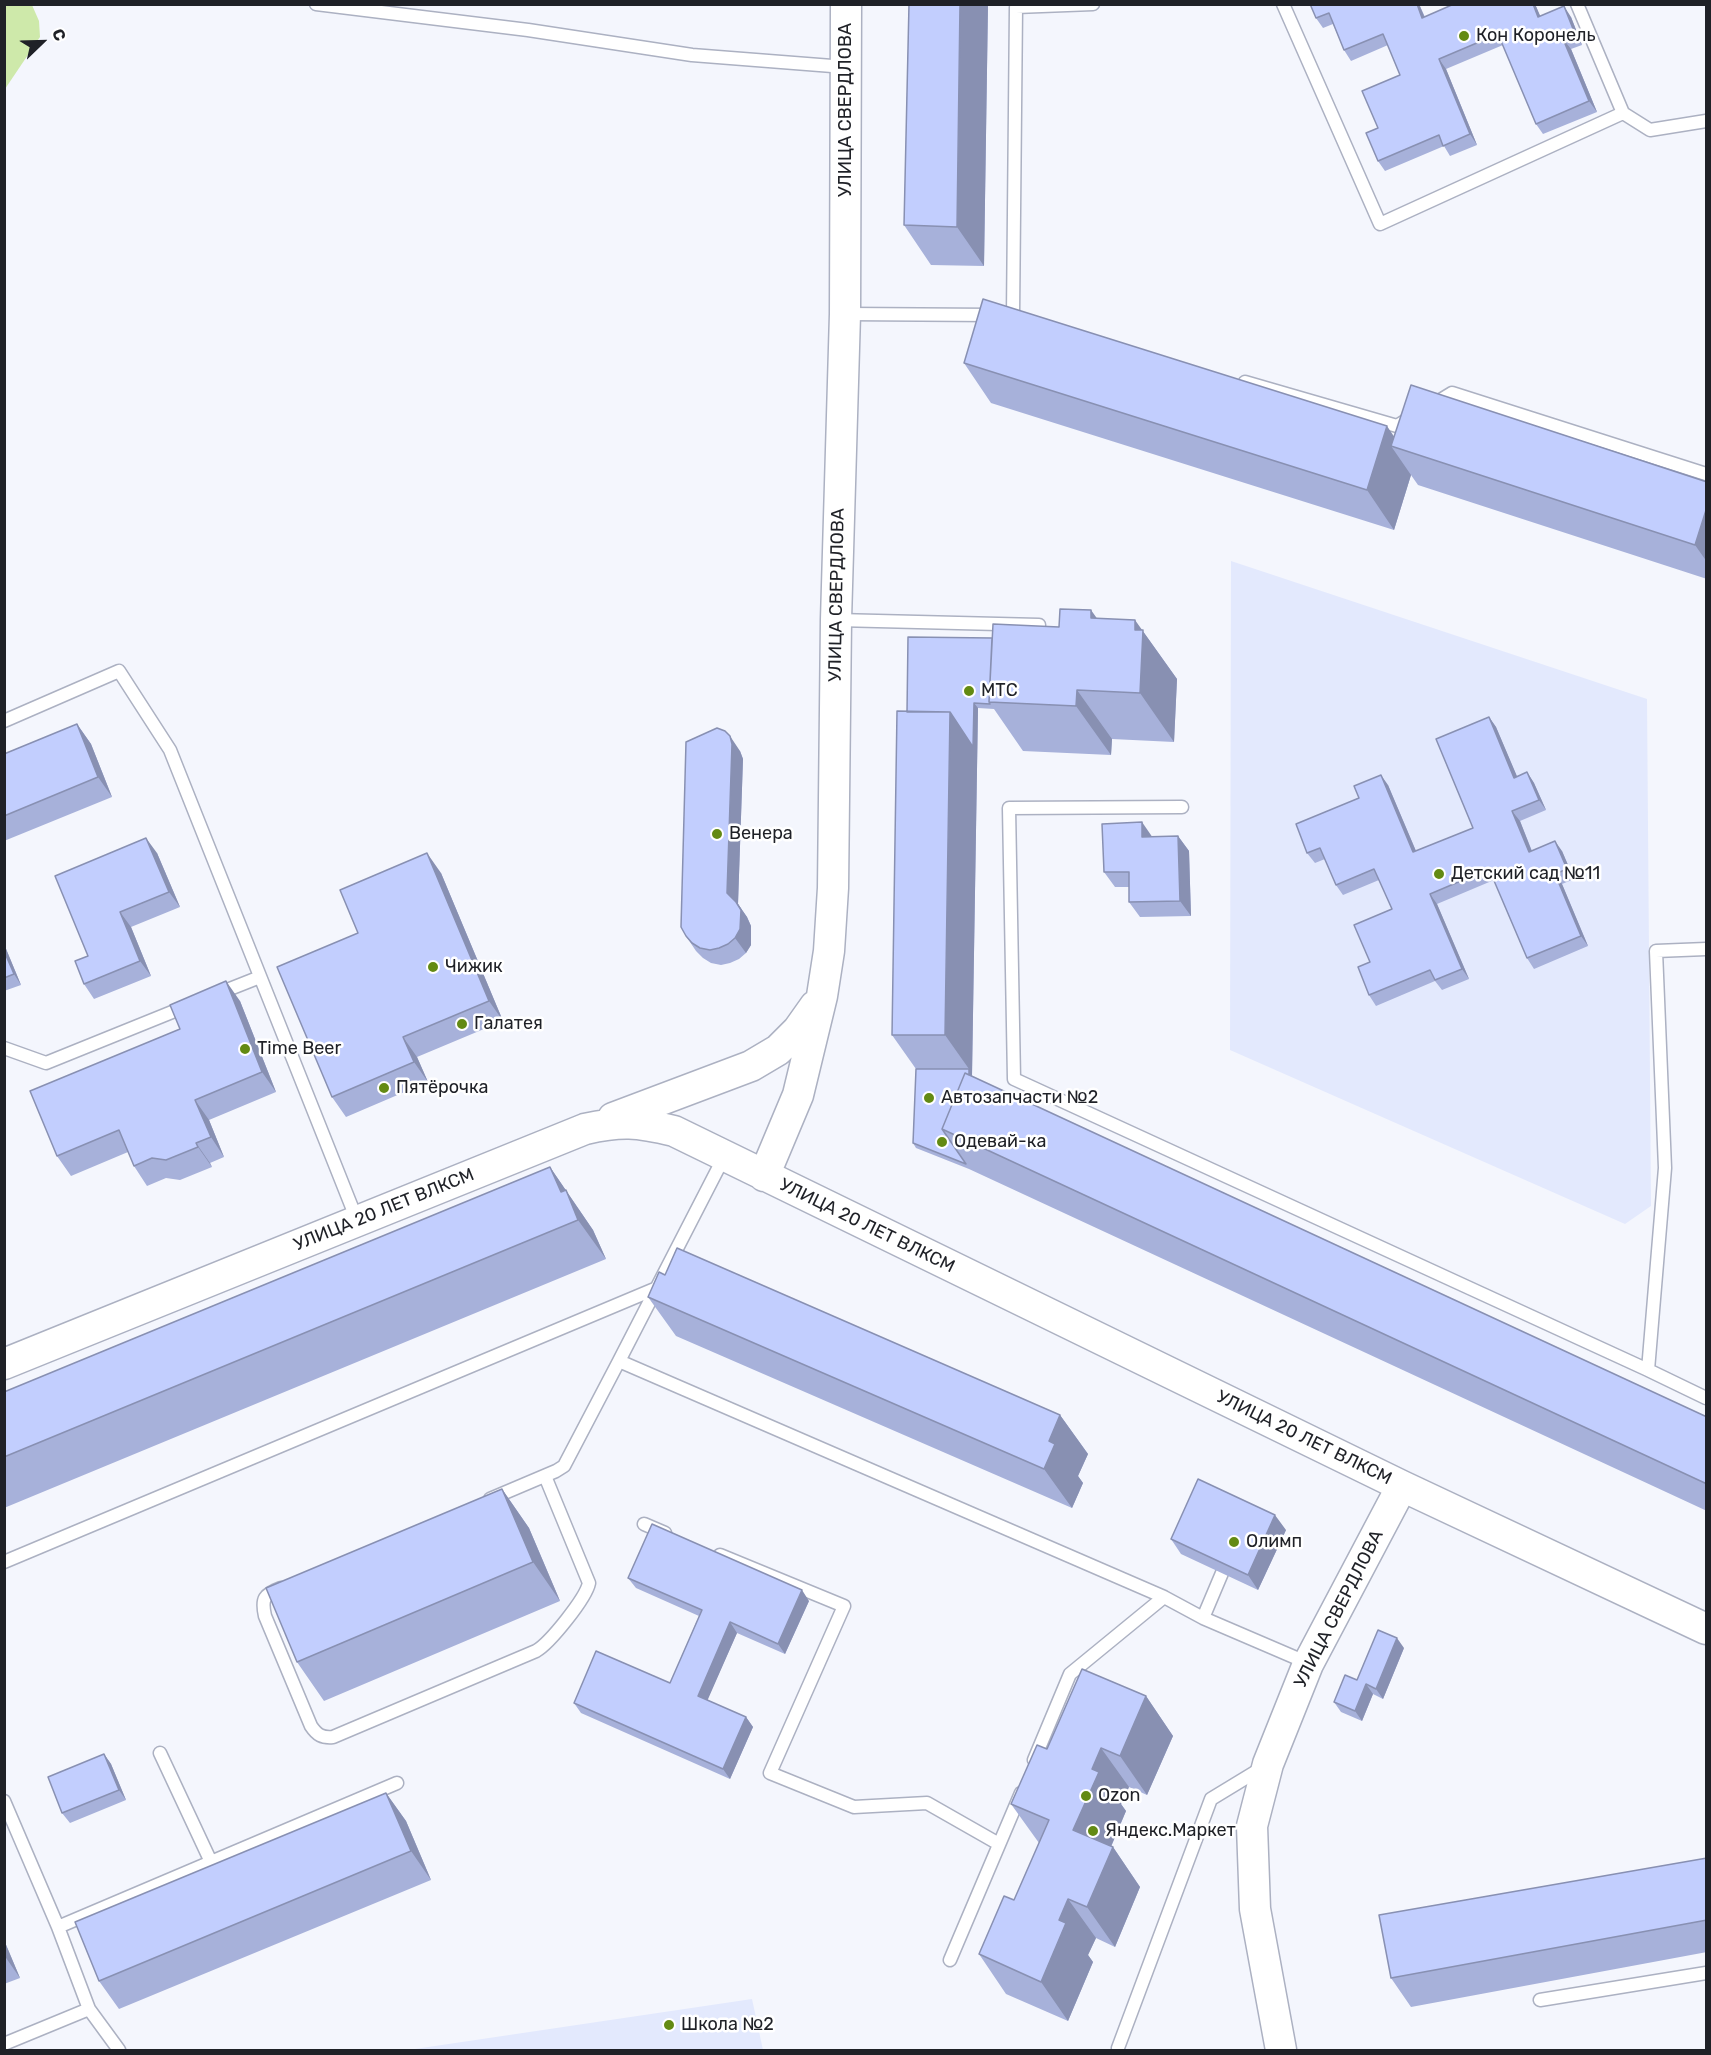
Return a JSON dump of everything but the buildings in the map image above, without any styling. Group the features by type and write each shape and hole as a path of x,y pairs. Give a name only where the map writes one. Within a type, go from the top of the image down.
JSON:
{"street":[{"name":"УЛИЦА СВЕРДЛОВА","path":"764,1176 798,1095 822,996 829,951 833,888 836,620 845,314 846,4"},
{"path":"585,1129 751,1066 777,1050 798,1030 822,996"},
{"name":"УЛИЦА 20 ЛЕТ ВЛКСМ","path":"4,1364 585,1129 615,1123 642,1123 674,1131 1402,1486 1707,1629"},
{"name":"УЛИЦА СВЕРДЛОВА","path":"1281,2050 1255,1909 1252,1826 1268,1764 1308,1664 1402,1486"}],"lane":[{"path":"316,4 528,30 692,55 845,67"},
{"path":"845,314 1019,317 1016,7 1093,4"},
{"path":"1283,4 1380,224 1623,113"},
{"path":"1577,4 1623,113 1650,130 1707,121"},
{"path":"1227,377 1397,426 1452,393 1707,474"},
{"path":"836,620 1039,625"},
{"path":"4,721 119,671 170,750 357,1220"},
{"path":"1182,807 1010,808 1014,1080 1707,1398"},
{"path":"1648,1370 1665,1168 1656,951 1707,949"},
{"path":"4,1048 46,1063 260,977"},
{"path":"480,1503 564,1466 725,1156"},
{"path":"4,1562 657,1288"},
{"path":"619,1361 1164,1597 1203,1618 1308,1664"},
{"path":"295,1582 267,1595 262,1603 265,1616 311,1726 324,1738 333,1737 536,1651 550,1640 586,1593 589,1583 545,1476"},
{"path":"644,1524 675,1537"},
{"path":"707,1550 844,1606 770,1773 854,1807 927,1803 999,1844"},
{"path":"1203,1618 1222,1573"},
{"path":"950,1960 1070,1674 1164,1597"},
{"path":"160,1753 211,1862"},
{"path":"1118,2048 1211,1799 1268,1764"},
{"path":"58,1928 397,1783"},
{"path":"4,1801 58,1928 89,2009 120,2050"},
{"path":"1540,2000 1707,1973"},
{"path":"4,2044 89,2009"}],"shaded area":[{"name":"Детский сад №11","path":"1231,561 1647,699 1651,1206 1625,1224 1230,1050"},
{"name":"Школа №2","path":"752,1999 763,2050 408,2050"}],"green space":[{"path":"5,4 32,5 39,21 40,37 5,89"}],"place":[{"name":"Кон Коронель","path":"1464,36"},
{"name":"МТС","path":"969,691"},
{"name":"Венера","path":"717,834"},
{"name":"Детский сад №11","path":"1439,874"},
{"name":"Чижик","path":"433,967"},
{"name":"Галатея","path":"462,1024"},
{"name":"Time Beer","path":"245,1049"},
{"name":"Пятёрочка","path":"384,1088"},
{"name":"Автозапчасти №2","path":"929,1098"},
{"name":"Одевай-ка","path":"942,1142"},
{"name":"Олимп","path":"1234,1542"},
{"name":"Ozon","path":"1086,1796"},
{"name":"Яндекс.Маркет","path":"1093,1831"},
{"name":"Школа №2","path":"669,2025"}]}
